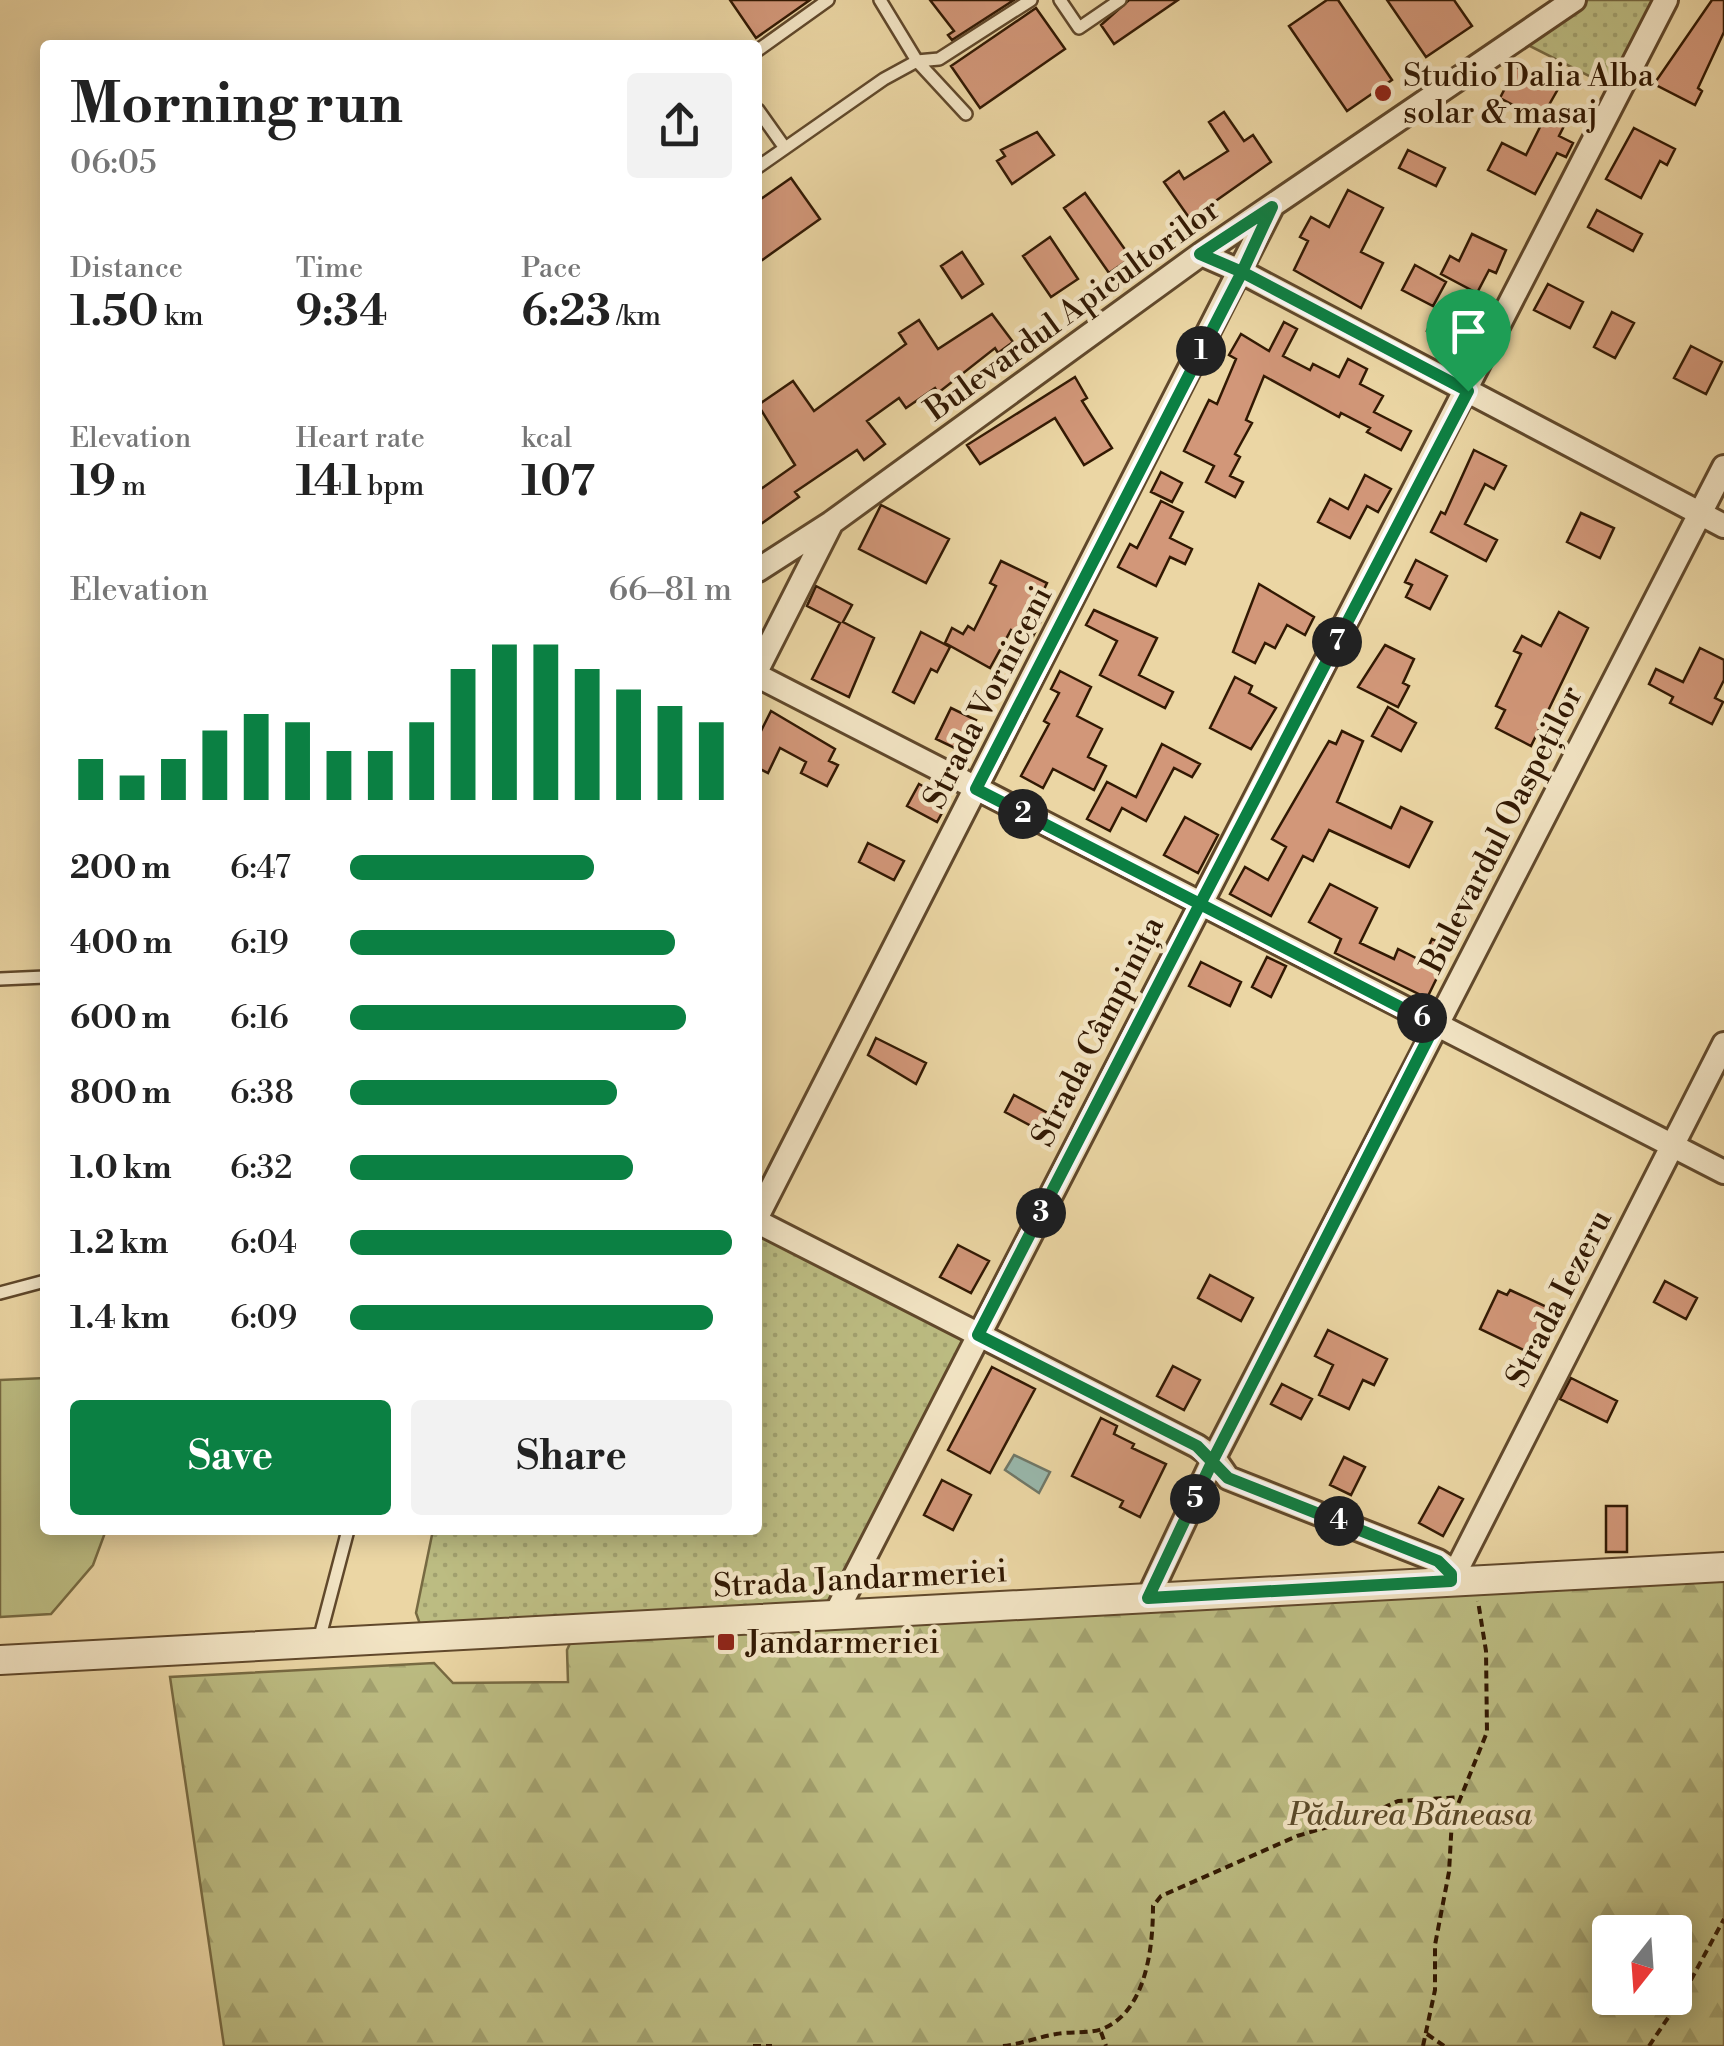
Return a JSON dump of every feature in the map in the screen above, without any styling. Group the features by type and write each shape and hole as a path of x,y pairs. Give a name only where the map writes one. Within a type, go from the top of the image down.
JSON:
{"street":[{"name":"Bulevardul Apicultorilor","path":"762,567 832,522 1200,254 1574,0"},
{"name":"Strada Câmpinița","path":"836,1613 1666,0"},
{"name":"Strada Vorniceni","path":"762,1210 1272,207"},
{"path":"1200,254 1242,272 1724,526"},
{"name":"Bulevardul Oaspeților","path":"1148,1598 1214,1458 1724,467"},
{"path":"762,660 832,522"},
{"path":"762,678 1724,1172"},
{"name":"Strada Iezeru","path":"1463,1580 1724,1044"},
{"path":"762,1220 1214,1458 1228,1478 1438,1561 1463,1580"},
{"name":"Strada Jandarmeriei","path":"0,1660 1724,1567"}],"lane":[{"path":"762,47 828,0"},
{"path":"880,0 917,61 966,114"},
{"path":"762,164 884,78 917,61 939,59 1031,0"},
{"path":"1060,0 1079,28 1120,0"},
{"path":"762,116 785,148"},
{"path":"0,979 40,977"},
{"path":"0,1293 40,1282"},
{"path":"318,1644 347,1535"}],"path":[{"path":"1423,2046 1435,1990 1435,1945 1449,1872 1452,1819 1487,1732 1486,1651 1463,1580"},
{"path":"1003,2046 1056,2034 1100,2030 1122,2012 1144,1980 1154,1945 1153,1906 1162,1896 1297,1836 1365,1816 1398,1801 1462,1797"},
{"path":"1649,2046 1680,2000 1724,1919"},
{"path":"1100,2030 1106,2046"},
{"path":"1427,2034 1444,2046"},
{"path":"752,2046 772,2046"}],"green space":[{"path":"1582,0 1658,0 1613,88 1522,42"},
{"path":"762,1224 978,1335 836,1613 425,1638 416,1613 432,1535 762,1535"},
{"path":"40,1378 40,1535 104,1535 93,1565 51,1614 0,1617 0,1380"},
{"name":"Pădurea Băneasa","path":"1724,1567 1724,2046 224,2046 170,1677 434,1663 453,1683 568,1682 567,1650 576,1630"}],"shaded area":[{"path":"1014,1455 1050,1472 1039,1493 1005,1470"}],"building":[{"path":"730,0 810,0 756,38"},
{"path":"930,0 1014,0 952,40 948,35 954,31"},
{"path":"1129,0 1178,0 1114,44 1101,25"},
{"path":"1327,0 1338,0 1392,80 1347,111 1289,26"},
{"path":"1387,0 1454,0 1472,26 1426,57"},
{"path":"1712,0 1724,0 1724,32 1698,88 1702,91 1695,105 1654,84"},
{"path":"1036,8 1065,49 980,108 951,66"},
{"path":"1516,67 1558,89 1549,105 1569,116 1559,136 1573,143 1566,157 1557,153 1535,194 1488,170 1502,143 1526,155 1543,121 1500,98"},
{"path":"1224,112 1244,141 1253,135 1271,162 1190,219 1164,182 1179,171 1184,179 1228,151 1209,122"},
{"path":"1634,128 1675,149 1667,165 1660,161 1641,198 1606,179"},
{"path":"1037,132 1054,155 1012,184 997,161 1005,156 1001,150"},
{"path":"1408,150 1445,168 1436,186 1399,168"},
{"path":"791,178 820,219 762,260 762,198"},
{"path":"1348,190 1383,208 1361,252 1383,263 1361,308 1294,270 1308,241 1300,237 1311,217 1329,227"},
{"path":"1085,193 1131,258 1109,273 1064,208"},
{"path":"1597,210 1642,234 1633,251 1588,227"},
{"path":"1472,234 1506,250 1496,273 1489,270 1477,293 1441,274 1450,256 1459,261"},
{"path":"1050,237 1078,279 1051,297 1023,256"},
{"path":"962,252 983,284 962,298 941,266"},
{"path":"1415,265 1446,282 1433,306 1402,290"},
{"path":"1548,284 1583,302 1570,328 1534,310"},
{"path":"1437,309 1453,316 1443,339 1427,331"},
{"path":"1612,312 1634,323 1615,358 1594,347"},
{"path":"992,314 1013,342 998,353 995,348 938,393 935,388 906,408 899,398 867,421 885,444 864,460 857,450 795,492 799,497 762,523 762,488 795,465 762,411 762,402 793,381 814,411 906,344 899,333 919,320 938,349"},
{"path":"1284,322 1297,329 1283,356 1310,370 1313,364 1339,377 1348,359 1367,369 1360,384 1383,396 1374,412 1411,431 1401,450 1367,432 1370,428 1341,413 1339,417 1264,376 1246,420 1252,423 1235,454 1240,457 1230,476 1243,482 1235,497 1206,482 1214,466 1184,451 1209,400 1217,404 1236,359 1229,355 1241,334 1269,351"},
{"path":"1691,346 1722,362 1706,394 1674,378"},
{"path":"1075,377 1087,398 1082,401 1112,448 1084,465 1055,418 980,464 967,445"},
{"path":"1474,450 1506,466 1494,489 1485,484 1465,524 1497,540 1486,561 1431,532 1441,512 1445,514"},
{"path":"1161,472 1182,483 1172,502 1151,492"},
{"path":"1365,475 1391,489 1378,512 1367,506 1350,538 1318,522 1330,499 1348,509"},
{"path":"1161,501 1183,512 1170,538 1192,549 1185,564 1170,557 1156,586 1118,567 1130,544 1137,548"},
{"path":"881,505 949,539 926,583 859,549"},
{"path":"1581,513 1614,528 1600,558 1567,542"},
{"path":"1416,560 1447,576 1430,609 1406,597 1412,585 1405,582"},
{"path":"1001,561 1047,583 1034,610 1044,615 1031,640 1011,630 990,668 945,643 952,628 963,634 968,626 974,630 996,586 990,583"},
{"path":"1259,584 1314,617 1305,635 1287,625 1275,648 1265,643 1255,663 1233,652"},
{"path":"816,586 852,605 843,622 874,638 849,697 812,679 840,623 807,606"},
{"path":"1094,610 1157,638 1139,675 1173,692 1165,708 1100,675 1117,641 1086,625"},
{"path":"1559,612 1588,628 1531,746 1496,728 1505,710 1496,706 1521,654 1514,651 1522,636 1541,646"},
{"path":"921,632 950,647 937,672 931,669 914,703 893,692"},
{"path":"1385,645 1414,659 1403,683 1409,686 1398,707 1358,687"},
{"path":"1700,648 1724,660 1724,680 1715,698 1723,702 1712,724 1670,703 1673,697 1649,684 1656,669 1683,682"},
{"path":"1060,671 1091,687 1077,716 1102,729 1088,757 1106,766 1094,790 1053,769 1043,788 1021,776 1049,724 1044,721 1059,693 1051,689"},
{"path":"1235,677 1252,686 1249,693 1276,708 1251,749 1210,728"},
{"path":"1388,707 1416,723 1401,751 1372,736"},
{"path":"951,708 976,720 961,751 936,739"},
{"path":"771,711 835,749 829,761 838,765 827,786 801,773 806,762 780,748 768,773 762,770 762,729"},
{"path":"1342,731 1363,741 1337,802 1391,828 1401,807 1432,822 1409,867 1329,830 1313,861 1303,856 1271,916 1230,894 1245,867 1268,880 1286,847 1272,839 1329,741 1336,744"},
{"path":"1162,744 1200,764 1192,777 1174,768 1146,821 1122,808 1110,831 1087,819 1107,782 1136,797"},
{"path":"919,784 949,800 937,822 907,806"},
{"path":"1185,817 1218,835 1198,873 1164,855"},
{"path":"868,843 904,861 894,880 859,862"},
{"path":"1330,884 1377,908 1360,943 1394,959 1398,949 1422,961 1432,939 1451,949 1427,998 1335,953 1341,939 1309,922"},
{"path":"1267,957 1286,966 1271,997 1252,987"},
{"path":"1201,962 1241,982 1230,1006 1189,986"},
{"path":"876,1038 926,1063 916,1084 868,1055"},
{"path":"1014,1095 1061,1120 1052,1137 1005,1112"},
{"path":"958,1245 989,1261 971,1293 940,1277"},
{"path":"1210,1275 1253,1298 1241,1321 1198,1298"},
{"path":"1665,1281 1697,1298 1686,1319 1654,1302"},
{"path":"1510,1290 1562,1314 1554,1332 1545,1327 1532,1354 1480,1329 1498,1291 1507,1295"},
{"path":"1328,1330 1387,1359 1374,1385 1363,1380 1349,1409 1319,1395 1333,1365 1315,1356"},
{"path":"1173,1366 1200,1380 1184,1410 1157,1396"},
{"path":"992,1367 1035,1389 990,1473 948,1450"},
{"path":"1571,1378 1617,1401 1607,1422 1560,1399"},
{"path":"1282,1384 1312,1399 1301,1419 1271,1404"},
{"path":"1101,1418 1117,1426 1114,1434 1134,1444 1132,1448 1166,1464 1140,1517 1120,1507 1123,1501 1072,1476"},
{"path":"1344,1457 1365,1467 1351,1495 1330,1485"},
{"path":"942,1480 971,1495 953,1530 924,1515"},
{"path":"1439,1487 1463,1499 1443,1536 1419,1523"},
{"path":"1606,1506 1627,1506 1627,1552 1606,1552"}],"place":[{"name":"Studio Dalia Alba solar & masaj","path":"1383,93"},
{"name":"Jandarmeriei","path":"726,1642"}],"route":[{"path":"1468,391 1200,904 1435,1025 1214,1458 1148,1598 1451,1581 1451,1574 1438,1561 1228,1478 1214,1458 1197,1446 978,1335 1200,904 976,789 1242,272 1200,254 1272,207 1242,272 1468,391"}]}
